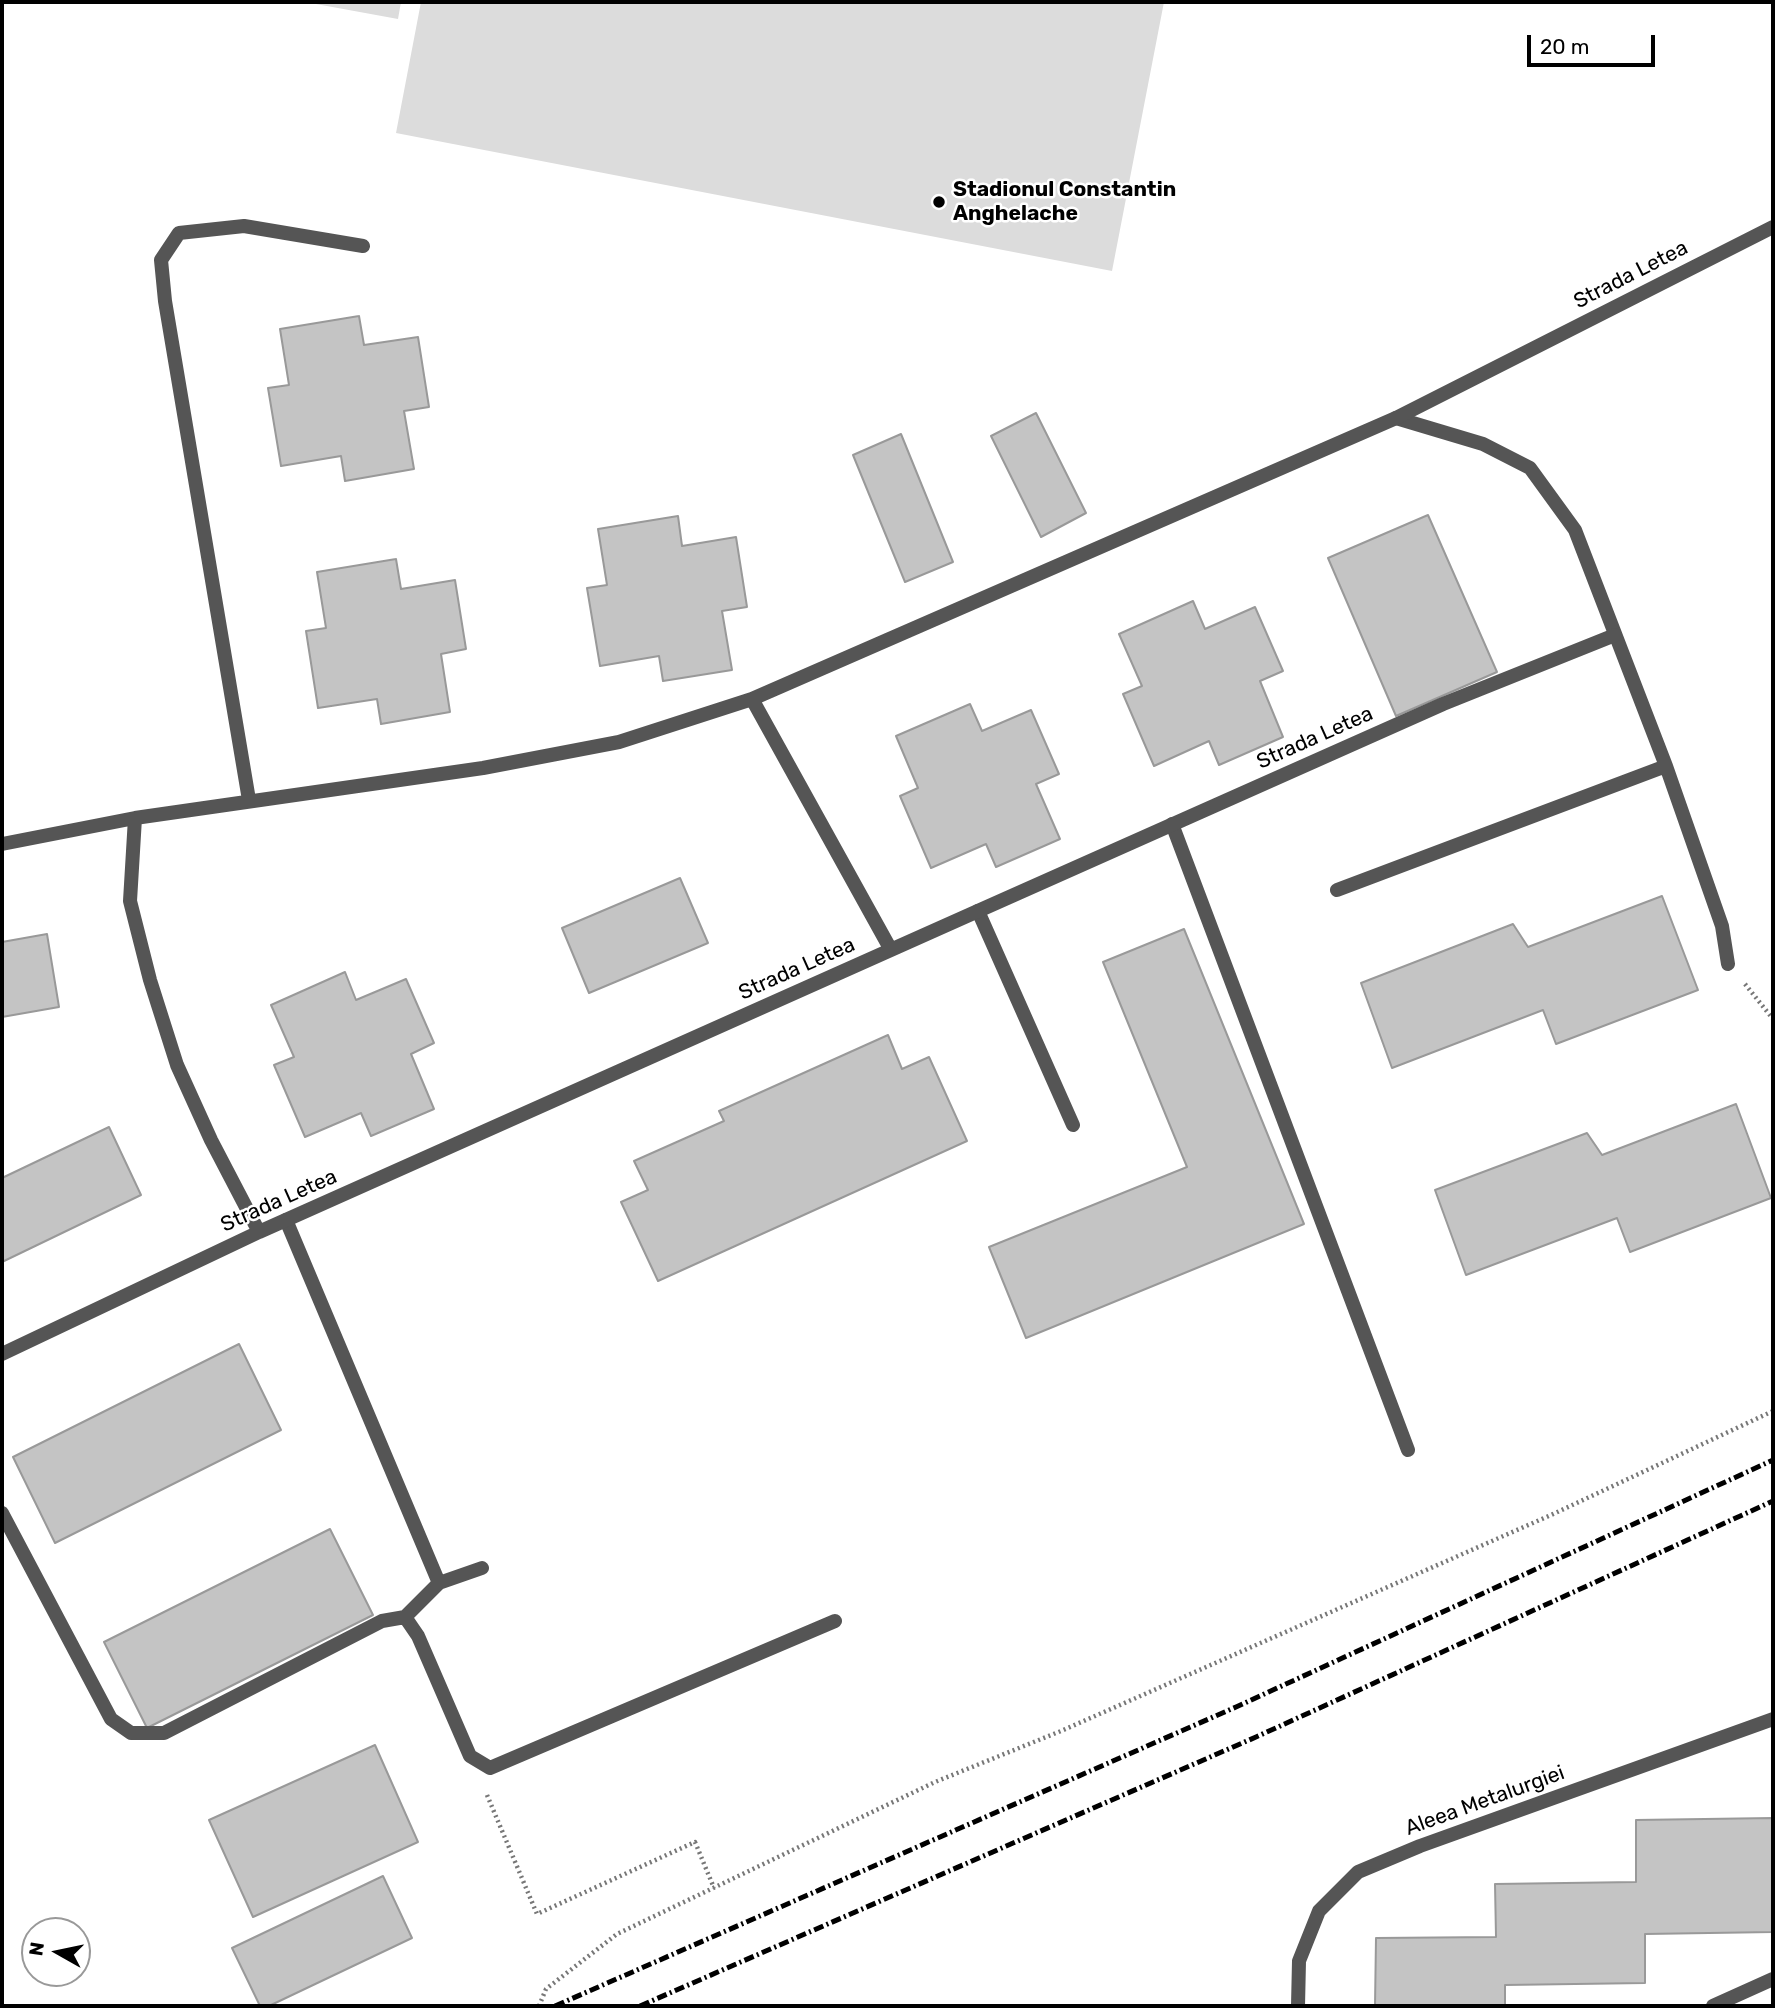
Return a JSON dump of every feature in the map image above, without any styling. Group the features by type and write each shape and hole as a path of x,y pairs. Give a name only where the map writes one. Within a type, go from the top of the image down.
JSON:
{"street":[{"path":"249,800 160,260 178,233 244,226 363,246"},
{"name":"Strada Letea","path":"2,844 135,818 483,768 619,742 752,699 1396,418 1773,227"},
{"path":"1396,418 1483,444 1530,468 1575,530 1666,766 1722,926 1728,964"},
{"name":"Strada Letea","path":"2,1354 259,1232 1172,824 1443,704 1615,635"},
{"path":"752,699 891,950"},
{"path":"1337,890 1666,766"},
{"path":"135,818 130,901 150,980 177,1065 211,1140 259,1232"},
{"path":"1172,824 1408,1450"},
{"path":"978,911 1073,1125"},
{"path":"286,1220 439,1583"},
{"path":"2,1513 111,1718 131,1733 163,1733 382,1621 405,1617 439,1583 482,1568"},
{"path":"405,1617 418,1636 470,1756 489,1768 835,1621"},
{"name":"Aleea Metalurgiei","path":"1298,2006 1299,1961 1319,1911 1358,1872 1420,1846 1773,1719"},
{"path":"1713,2006 1773,1979"},
{"path":"1750,1990 1750,2006"}],"path":[{"path":"1728,964 1773,1019"},
{"path":"539,2006 546,1989 617,1934 936,1782 1061,1731 1513,1531 1773,1411"},
{"path":"470,1756 537,1914 695,1842 714,1888"}],"shaded area":[{"path":"305,2 401,2 398,19"},
{"name":"Stadionul Constantin Anghelache","path":"421,2 1164,2 1112,271 396,133"}],"building":[{"path":"359,316 364,345 418,337 429,407 404,411 414,469 345,481 341,456 281,466 268,388 289,385 280,329"},
{"path":"1036,413 1086,513 1041,537 991,436"},
{"path":"901,434 953,562 905,582 853,455"},
{"path":"1428,515 1497,672 1396,716 1328,558"},
{"path":"678,516 682,546 736,537 747,607 722,611 732,670 663,681 659,656 600,666 587,588 607,585 598,529"},
{"path":"396,559 401,589 455,580 466,649 441,654 450,712 381,724 377,699 318,708 306,631 326,628 317,572"},
{"path":"1193,601 1205,629 1255,607 1283,671 1260,681 1283,737 1219,765 1209,741 1154,766 1123,694 1142,686 1119,634"},
{"path":"970,704 982,731 1031,710 1059,774 1036,784 1060,839 996,867 986,844 931,868 900,796 918,788 896,736"},
{"path":"680,878 708,943 589,993 562,928"},
{"path":"1662,896 1698,990 1556,1044 1543,1010 1392,1068 1361,983 1513,924 1528,947"},
{"path":"1184,929 1304,1224 1026,1338 989,1247 1187,1167 1103,962"},
{"path":"47,934 59,1007 2,1017 2,942"},
{"path":"345,972 356,1000 406,979 434,1043 411,1054 434,1109 371,1136 361,1113 305,1137 274,1065 294,1057 271,1005"},
{"path":"888,1035 902,1069 929,1057 967,1141 658,1281 621,1202 648,1190 634,1161 724,1121 719,1111"},
{"path":"1736,1104 1771,1198 1630,1252 1617,1218 1466,1275 1435,1190 1587,1133 1602,1155"},
{"path":"109,1127 141,1195 2,1262 2,1178"},
{"path":"239,1344 281,1430 55,1543 13,1457"},
{"path":"330,1529 373,1615 147,1728 104,1642"},
{"path":"375,1745 418,1842 253,1917 209,1820"},
{"path":"1773,1818 1773,1932 1645,1934 1645,1983 1505,1985 1505,2006 1375,2006 1376,1938 1496,1937 1495,1884 1636,1882 1636,1820"},
{"path":"383,1876 412,1938 269,2006 260,2006 232,1948"}],"railway":[{"path":"555,2006 1236,1707 1773,1460"},
{"path":"640,2006 1256,1737 1773,1501"}],"place":[{"name":"Stadionul Constantin Anghelache","path":"939,202"}]}
